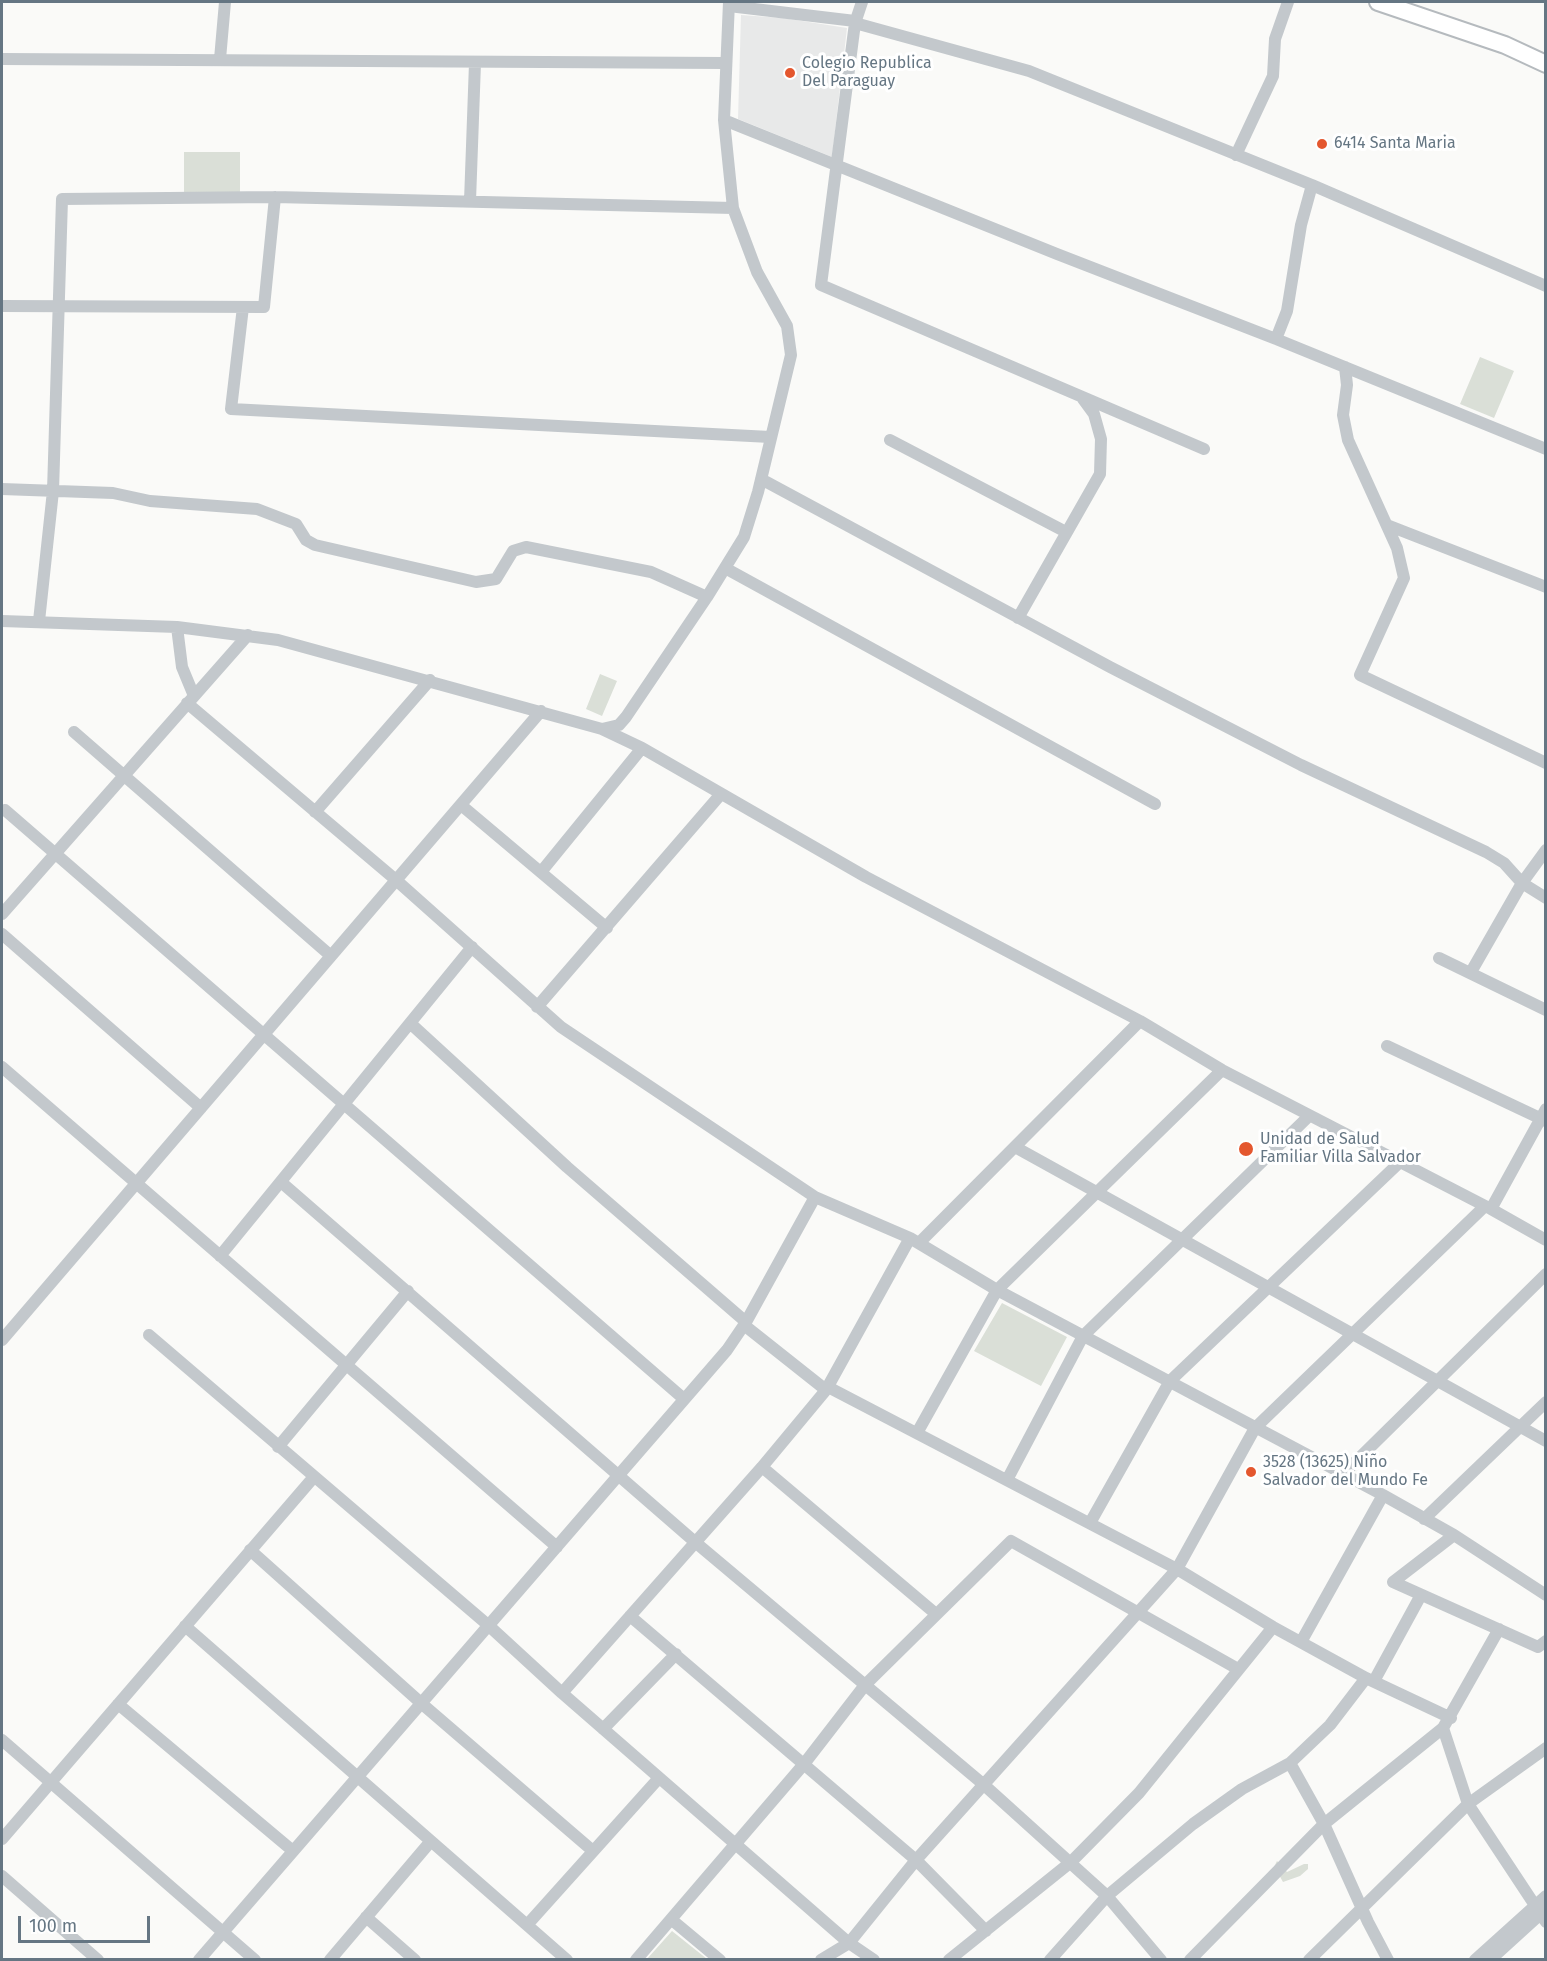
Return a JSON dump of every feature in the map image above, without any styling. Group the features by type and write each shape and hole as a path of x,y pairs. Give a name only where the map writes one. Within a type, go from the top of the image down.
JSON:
{"main road":[{"path":"1378,2 1505,45 1545,64"}],"street":[{"path":"220,59 225,2"},
{"path":"862,2 855,22 821,285 1204,449"},
{"path":"1236,155 1273,76 1275,39 1287,2"},
{"path":"602,729 612,728 626,717 707,597 744,537 761,479 790,355 790,334 757,272 733,208 724,120 729,4 855,22 1029,71 1312,185 1545,286"},
{"path":"2,58 725,63"},
{"path":"471,201 475,63"},
{"path":"724,120 1345,366 1545,449"},
{"path":"1276,339 1287,311 1301,225 1312,185"},
{"path":"39,621 53,491 62,199 275,197 733,208"},
{"path":"2,306 264,307 275,197"},
{"path":"243,307 231,409 770,437"},
{"path":"1345,366 1345,429 1397,548 1404,578 1360,675 1545,763"},
{"path":"1018,618 1100,474 1101,439 1094,414 1080,397"},
{"path":"890,440 1066,532"},
{"path":"761,479 1018,618 1300,765 1486,852 1504,863 1522,883 1545,898"},
{"path":"2,489 113,493 150,501 256,509 296,524 306,540 315,545 476,582 496,579 513,551 526,547 651,572 707,597"},
{"path":"1387,525 1545,587"},
{"path":"725,568 1155,804"},
{"path":"2,621 177,627 278,640 602,729 642,748 866,877 1140,1021 1222,1070 1545,1240"},
{"path":"177,627 182,667 191,699 315,812 472,946 537,1007 626,1071 815,1197 914,1241 998,1290 1343,1474 1454,1535 1545,1595"},
{"path":"2,914 248,635"},
{"path":"315,812 430,680"},
{"path":"2,1340 541,711"},
{"path":"74,732 331,956"},
{"path":"541,872 642,748"},
{"path":"537,1007 721,794"},
{"path":"461,805 607,928"},
{"path":"5,810 684,1399"},
{"path":"1471,972 1522,883 1545,850"},
{"path":"2,933 201,1108"},
{"path":"220,1256 472,946"},
{"path":"1439,958 1545,1010"},
{"path":"562,1694 762,1467 827,1389 914,1241 1015,1147 1140,1021"},
{"path":"410,1023 567,1167 745,1323 827,1389 917,1433 1177,1569 1273,1627 1370,1680 1451,1718"},
{"path":"821,1959 849,1943 916,1860 1177,1569 1255,1428 1488,1208 1544,1116 1387,1046"},
{"path":"2,1067 557,1547"},
{"path":"917,1433 998,1290 1222,1070"},
{"path":"1007,1480 1083,1336 1309,1116"},
{"path":"1015,1147 1545,1441"},
{"path":"1090,1523 1170,1381 1399,1163"},
{"path":"281,1182 620,1474 695,1542 983,1784 1107,1896 1161,1959"},
{"path":"199,1959 727,1350 745,1323 815,1197"},
{"path":"1343,1474 1545,1274"},
{"path":"278,1447 408,1291"},
{"path":"149,1335 313,1478 488,1625 562,1694 849,1943 874,1959"},
{"path":"1424,1519 1545,1402"},
{"path":"762,1467 936,1614"},
{"path":"2,1839 313,1478"},
{"path":"1301,1642 1383,1496"},
{"path":"1454,1535 1393,1582 1538,1647 1545,1641"},
{"path":"636,1959 672,1920 804,1764 865,1685 1011,1541 1238,1669"},
{"path":"250,1550 421,1703 593,1851"},
{"path":"1050,1959 1107,1896 1193,1824 1242,1789 1290,1763 1330,1725 1370,1680 1421,1595"},
{"path":"630,1616 916,1860 986,1931"},
{"path":"185,1626 567,1959"},
{"path":"950,1959 1071,1862 1139,1793 1273,1627"},
{"path":"1190,1959 1324,1824 1443,1728 1451,1718 1499,1629"},
{"path":"603,1729 676,1654"},
{"path":"118,1704 293,1851"},
{"path":"1443,1728 1468,1804 1541,1913"},
{"path":"2,1740 255,1959"},
{"path":"1309,1959 1468,1804 1545,1748"},
{"path":"1290,1763 1324,1824 1361,1908 1388,1959"},
{"path":"527,1925 659,1778"},
{"path":"330,1959 431,1841"},
{"path":"2,1876 98,1959"},
{"path":"1490,1959 1541,1913 1545,1896"},
{"path":"1475,1959 1541,1913"},
{"path":"366,1917 415,1959"},
{"path":"672,1920 720,1959"}],"shaded area":[{"name":"Colegio Republica Del Paraguay","path":"741,15 783,18 847,28 832,157 738,119"},
{"path":"184,152 240,152 240,193 184,193"},
{"path":"1480,357 1514,371 1494,418 1460,404"},
{"path":"600,674 617,681 602,716 586,709"},
{"path":"1002,1303 1067,1337 1041,1386 974,1351"},
{"path":"1277,1861 1287,1872 1304,1864 1308,1864 1308,1869 1300,1876 1283,1882 1279,1875 1270,1875"},
{"path":"672,1931 707,1959 647,1959"}],"place":[{"name":"Colegio Republica Del Paraguay","path":"790,73"},
{"name":"6414 Santa Maria","path":"1322,144"},
{"name":"Unidad de Salud Familiar Villa Salvador","path":"1246,1149"},
{"name":"3528 (13625) Niño Salvador del Mundo Fe","path":"1251,1472"}]}
